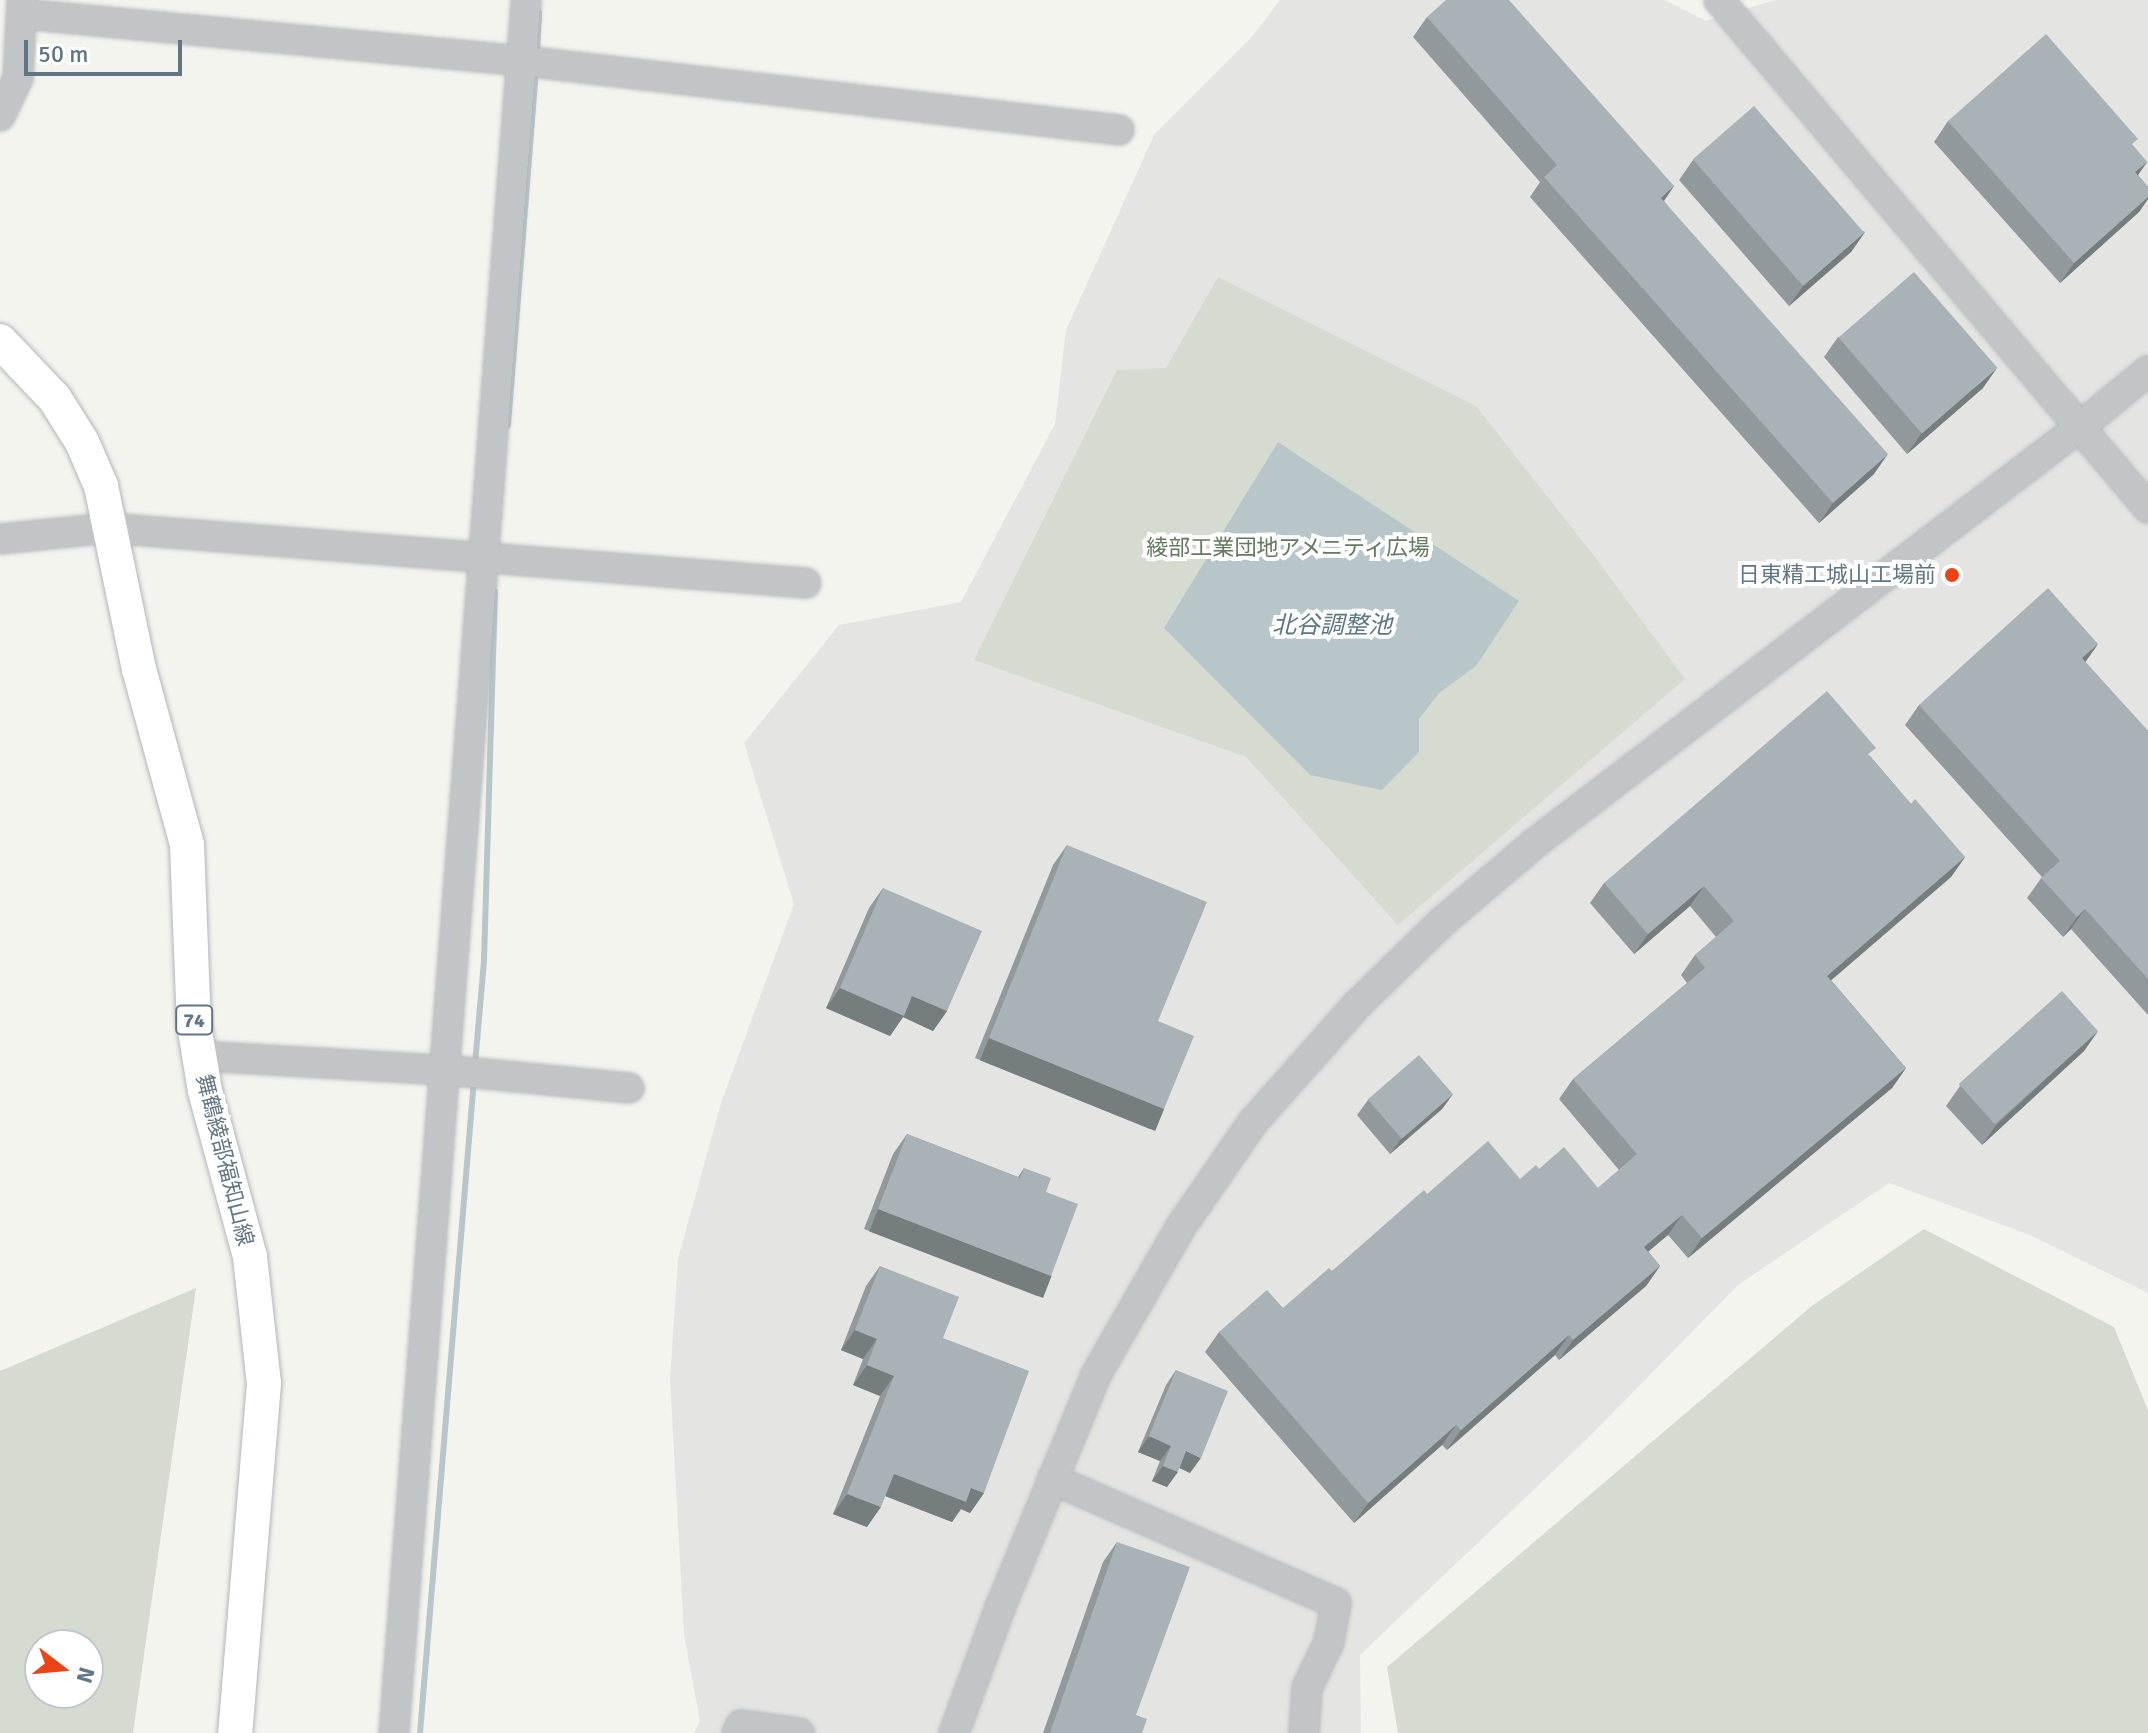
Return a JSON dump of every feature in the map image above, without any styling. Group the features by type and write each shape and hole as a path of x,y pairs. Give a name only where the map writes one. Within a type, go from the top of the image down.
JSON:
{"main road":[{"name":"舞鶴綾部福知山線","path":"0,341 55,399 82,442 101,486 139,669 187,845 194,1025 250,1257 264,1383 235,1733"}],"street":[{"path":"394,1733 526,0"},
{"path":"1719,0 2148,508"},
{"path":"0,116 18,78 22,7 1119,130"},
{"path":"954,1733 1052,1479 1097,1373 1180,1228 1253,1122 1357,1005 1442,922 1535,843 2081,426 2148,371"},
{"path":"0,539 108,528 806,583"},
{"path":"200,1056 445,1070 629,1088"},
{"path":"1052,1479 1336,1603 1329,1642 1307,1688 1304,1733"},
{"path":"737,1733 741,1725 799,1733"}],"shaded area":[{"path":"1280,0 1665,0 1706,21 1775,0 2148,0 2148,1293 2030,1235 1889,1183 1738,1285 1589,1437 1360,1655 1361,1733 694,1733 700,1721 684,1635 670,1379 678,1259 721,1103 794,904 744,743 839,625 961,602 1055,424 1066,330 1154,135 1251,38"}],"green space":[{"name":"綾部工業団地アメニティ広場","path":"1218,277 1476,406 1595,557 1685,679 1398,925 1246,757 974,660 1117,370 1166,368"},
{"path":"1924,1229 2114,1327 2148,1410 2148,1733 1398,1733 1387,1667 1813,1305"},
{"path":"196,1288 133,1733 0,1733 0,1371"}],"water":[{"name":"北谷調整池","path":"1278,442 1519,601 1476,666 1439,693 1419,719 1419,752 1382,790 1310,775 1164,628"}],"building":[{"path":"1446,0 1509,0 1674,186 1661,198 1888,454 1833,503 1544,177 1557,165 1427,17"},
{"path":"2046,34 2138,139 2132,144 2147,162 2135,172 2148,187 2148,197 2074,263 1948,121"},
{"path":"1754,106 1864,233 1803,286 1693,159"},
{"path":"1914,272 1997,368 1922,433 1839,338"},
{"path":"2048,588 2098,644 2082,658 2148,731 2148,979 2085,909 2077,917 2041,878 2060,861 1919,705"},
{"path":"1827,691 1876,748 1868,754 1911,804 1915,799 1965,857 1827,976 1906,1068 1702,1238 1682,1215 1644,1247 1660,1266 1573,1340 1569,1335 1461,1430 1456,1425 1368,1503 1219,1332 1267,1290 1283,1308 1329,1268 1332,1271 1424,1190 1427,1194 1488,1141 1520,1179 1536,1165 1539,1169 1564,1147 1598,1188 1637,1154 1573,1079 1705,968 1695,955 1734,921 1704,886 1648,934 1604,883"},
{"path":"1067,845 1207,902 1158,1021 1194,1036 1164,1109 989,1038"},
{"path":"883,888 982,931 947,1011 912,996 904,1016 840,988"},
{"path":"2062,991 2098,1031 1995,1124 1959,1084"},
{"path":"1419,1055 1453,1094 1402,1139 1368,1100"},
{"path":"907,1134 1020,1178 1024,1168 1051,1178 1046,1192 1078,1204 1051,1276 878,1209"},
{"path":"880,1266 959,1297 943,1338 1029,1371 984,1493 971,1488 966,1502 894,1474 881,1507 847,1494 894,1376 867,1365 877,1339 855,1330"},
{"path":"1176,1370 1228,1391 1201,1458 1186,1451 1178,1472 1163,1466 1171,1446 1149,1436"},
{"path":"1117,1542 1190,1567 1136,1715 1147,1719 1142,1733 1050,1733"}],"waterway":[{"path":"537,54 539,13"},
{"path":"508,425 536,69"},
{"path":"475,1064 484,961 495,591"},
{"path":"420,1733 474,1079"}],"place":[{"name":"日東精工城山工場前","path":"1952,575"}]}
